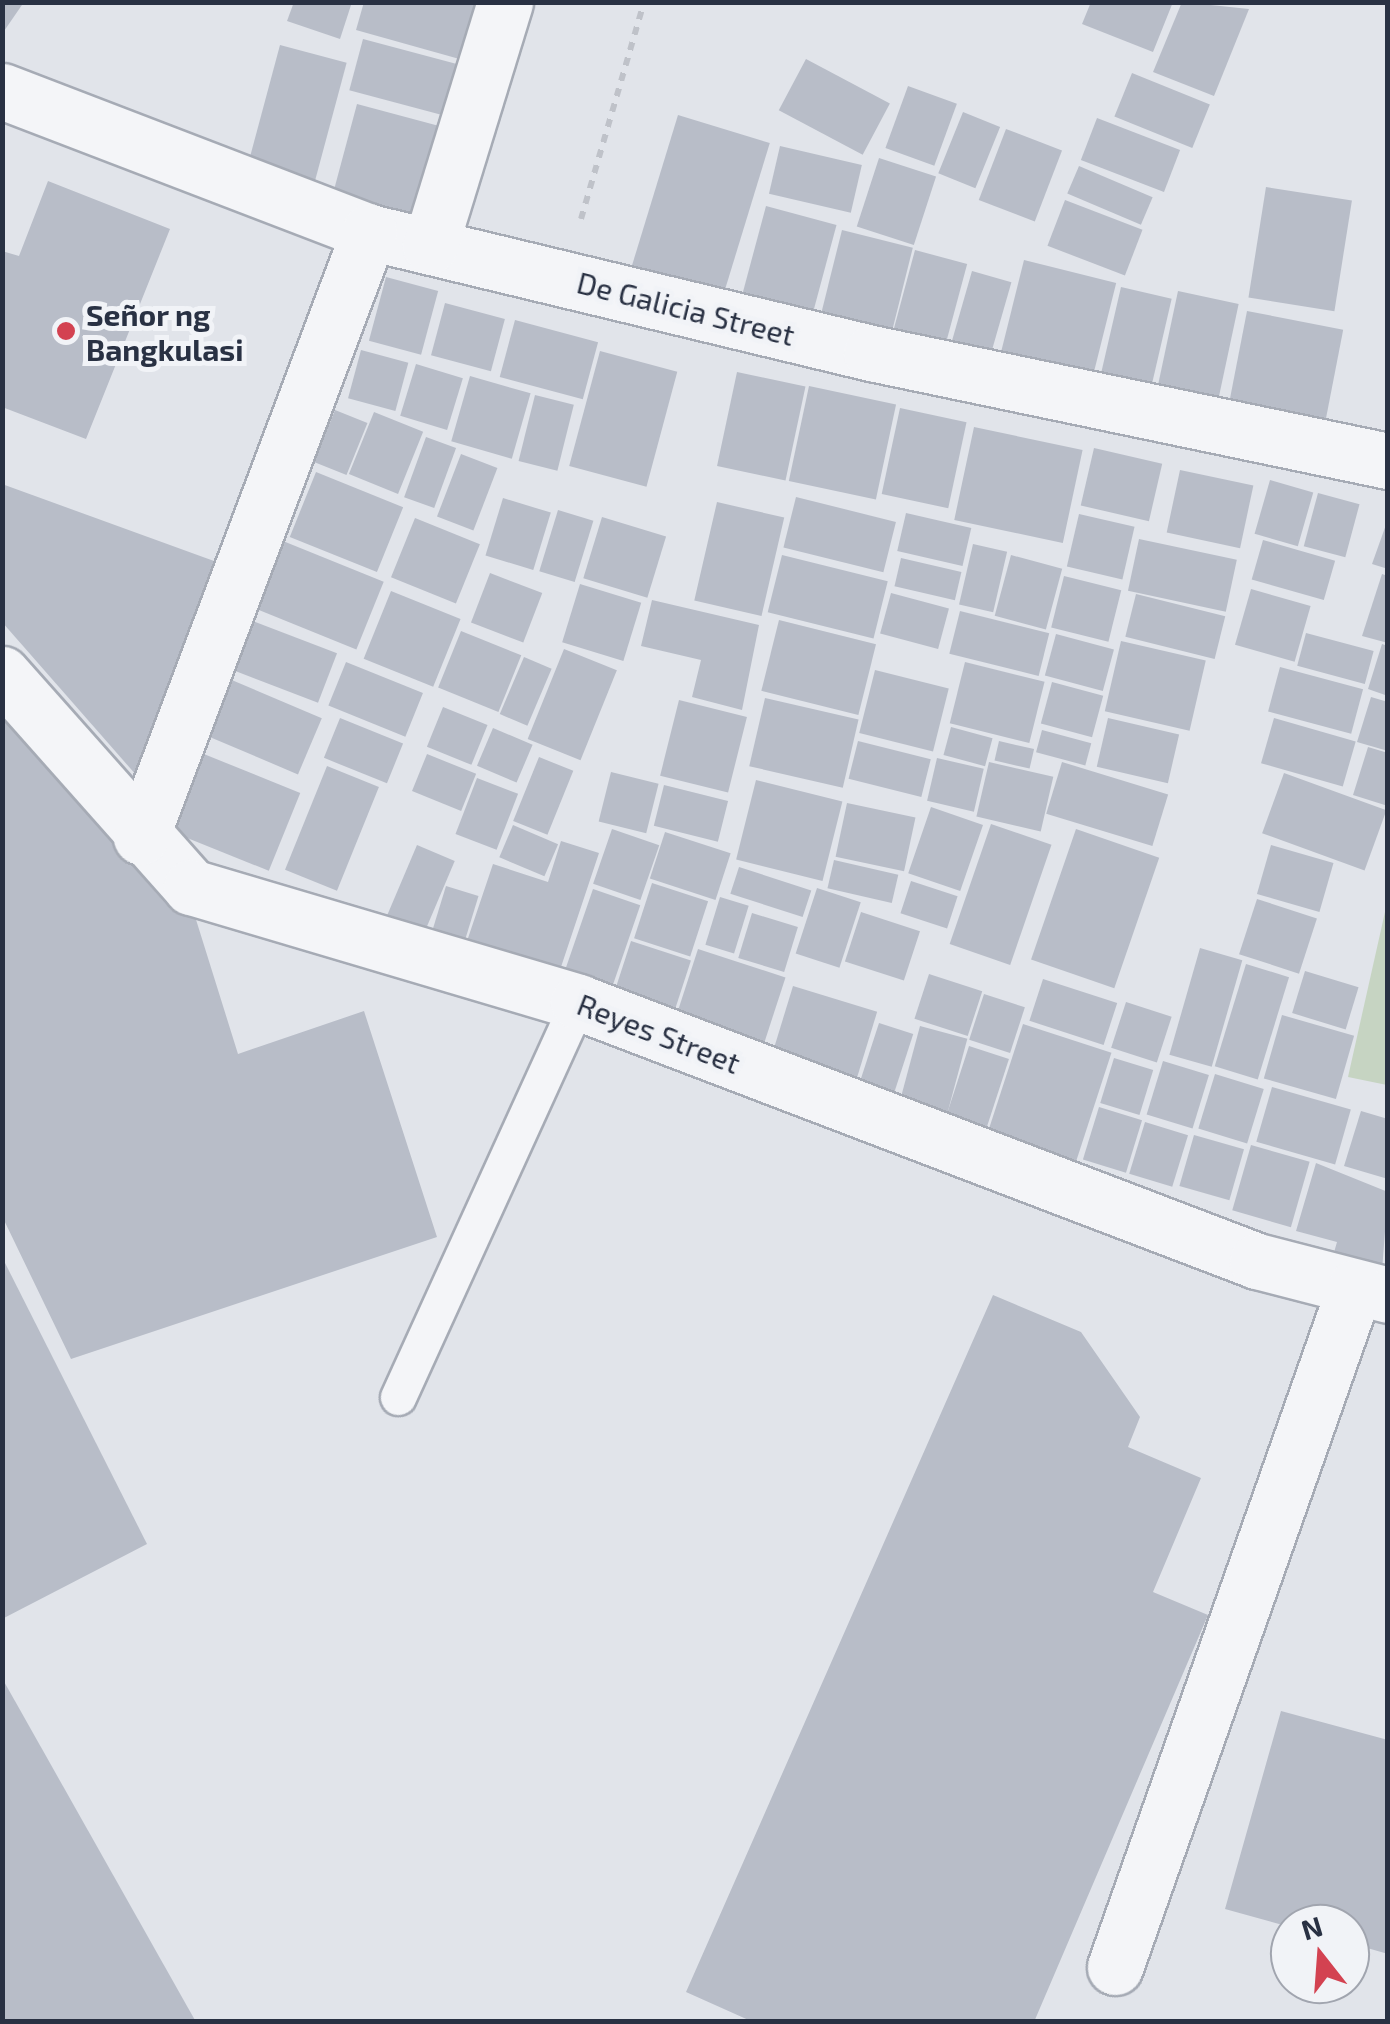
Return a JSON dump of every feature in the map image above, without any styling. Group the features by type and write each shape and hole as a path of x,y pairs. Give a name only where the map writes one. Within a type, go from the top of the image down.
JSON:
{"street":[{"path":"430,246 505,2"},
{"name":"De Galicia Street","path":"2,91 370,232 871,353 1388,461"},
{"path":"141,837 370,232"},
{"name":"Reyes Street","path":"2,674 141,837 191,886 578,1002 1257,1261 1371,1291"},
{"path":"1116,1967 1371,1291"}],"lane":[{"path":"398,1397 578,1002"}],"path":[{"path":"564,278 644,2"}],"green space":[{"path":"1387,903 1387,1085 1348,1077"}],"building":[{"path":"2,2 24,2 2,34"},
{"path":"294,2 352,2 340,39 287,21"},
{"path":"364,2 479,2 463,60 356,30"},
{"path":"1091,2 1173,2 1153,52 1082,24"},
{"path":"1182,2 1249,9 1214,96 1153,72"},
{"path":"363,39 458,64 444,116 349,90"},
{"path":"280,45 347,63 312,191 246,173"},
{"path":"806,59 890,104 863,155 779,110"},
{"path":"1132,73 1210,104 1192,148 1114,117"},
{"path":"908,86 957,104 934,166 885,148"},
{"path":"357,104 441,127 414,228 330,205"},
{"path":"963,112 1000,127 975,188 938,173"},
{"path":"678,115 770,143 721,303 629,275"},
{"path":"1097,118 1180,150 1164,192 1081,160"},
{"path":"1006,129 1062,151 1035,221 979,200"},
{"path":"780,146 862,165 851,213 769,194"},
{"path":"879,158 936,177 914,245 857,226"},
{"path":"1079,166 1153,197 1141,225 1067,194"},
{"name":"Señor ng Bangkulasi","path":"48,181 170,229 86,439 2,407 2,251 19,256"},
{"path":"1266,187 1352,201 1334,311 1248,298"},
{"path":"1065,200 1142,230 1125,275 1047,246"},
{"path":"766,206 837,225 809,326 739,307"},
{"path":"842,230 913,248 891,336 820,318"},
{"path":"915,250 967,264 945,346 893,332"},
{"path":"1024,260 1116,283 1091,385 999,362"},
{"path":"972,271 1011,282 990,358 950,347"},
{"path":"386,277 438,291 421,355 369,341"},
{"path":"1121,287 1172,299 1149,398 1098,386"},
{"path":"1178,291 1239,304 1216,409 1156,396"},
{"path":"445,303 505,319 491,371 431,355"},
{"path":"1247,311 1343,330 1325,426 1228,407"},
{"path":"515,320 598,342 583,399 500,377"},
{"path":"361,350 408,363 395,411 348,398"},
{"path":"600,351 677,372 646,487 569,466"},
{"path":"416,364 463,378 447,430 400,416"},
{"path":"737,372 805,387 786,480 717,466"},
{"path":"470,376 531,393 512,459 451,441"},
{"path":"809,386 896,405 876,499 789,481"},
{"path":"535,395 574,405 557,471 519,461"},
{"path":"900,408 967,422 948,508 882,494"},
{"path":"335,410 367,423 346,475 314,462"},
{"path":"374,412 423,432 398,494 349,474"},
{"path":"974,427 1083,450 1063,543 954,520"},
{"path":"426,437 456,448 434,508 404,497"},
{"path":"1094,448 1162,464 1149,521 1081,505"},
{"path":"461,454 497,468 473,531 437,517"},
{"path":"1180,470 1253,486 1240,548 1167,533"},
{"path":"316,472 403,507 377,572 290,537"},
{"path":"1270,480 1313,492 1298,546 1255,534"},
{"path":"2,484 225,565 144,784 2,622"},
{"path":"1318,493 1360,504 1345,557 1304,546"},
{"path":"796,497 896,522 883,572 783,547"},
{"path":"503,498 551,513 533,570 485,555"},
{"path":"717,502 784,518 762,616 694,600"},
{"path":"558,510 593,521 575,582 539,571"},
{"path":"906,513 971,528 963,566 897,551"},
{"path":"1079,514 1135,527 1122,579 1067,567"},
{"path":"602,517 666,537 647,598 583,578"},
{"path":"415,518 480,544 456,604 391,577"},
{"path":"1388,519 1388,569 1372,564"},
{"path":"278,539 384,582 356,649 251,607"},
{"path":"1139,539 1237,560 1226,612 1128,591"},
{"path":"1263,540 1335,561 1324,600 1252,579"},
{"path":"973,544 1007,552 993,612 959,604"},
{"path":"782,555 888,581 873,639 768,612"},
{"path":"1011,555 1062,569 1046,630 995,616"},
{"path":"901,558 961,572 955,600 894,586"},
{"path":"490,573 542,593 523,643 471,622"},
{"path":"1382,574 1388,576 1388,643 1362,636"},
{"path":"1064,576 1121,590 1108,642 1051,627"},
{"path":"580,584 641,603 623,661 562,642"},
{"path":"1251,589 1311,606 1295,662 1235,645"},
{"path":"391,591 461,619 433,687 364,659"},
{"path":"891,593 949,609 938,649 880,634"},
{"path":"1136,594 1225,616 1215,659 1125,637"},
{"path":"652,600 759,625 742,710 692,697 701,660 641,646"},
{"path":"960,611 1049,633 1039,676 949,654"},
{"path":"779,620 876,644 858,715 761,691"},
{"path":"253,621 337,653 318,703 234,670"},
{"path":"461,631 521,655 498,712 438,688"},
{"path":"1306,633 1374,651 1365,684 1297,666"},
{"path":"1056,634 1114,650 1103,691 1045,676"},
{"path":"1121,641 1206,661 1190,731 1105,711"},
{"path":"1382,644 1388,646 1388,696 1368,689"},
{"path":"564,649 617,670 581,760 528,739"},
{"path":"524,657 552,669 527,726 500,714"},
{"path":"346,662 423,693 405,737 328,706"},
{"path":"965,662 1045,682 1029,743 950,723"},
{"path":"1280,667 1363,689 1351,734 1268,711"},
{"path":"875,670 949,688 933,751 859,733"},
{"path":"227,678 322,718 298,774 203,734"},
{"path":"1052,682 1103,696 1092,737 1041,724"},
{"path":"1371,697 1388,702 1388,751 1357,742"},
{"path":"765,698 859,720 843,788 749,766"},
{"path":"679,700 747,717 728,793 660,776"},
{"path":"443,707 488,725 471,765 427,747"},
{"path":"2,716 172,911 193,910 238,1054 364,1011 437,1237 71,1359 2,1216"},
{"path":"340,718 403,743 387,783 324,758"},
{"path":"1108,718 1179,734 1168,783 1097,767"},
{"path":"1274,718 1356,741 1343,787 1261,763"},
{"path":"951,727 993,738 985,766 943,755"},
{"path":"493,728 533,745 517,783 477,766"},
{"path":"1042,730 1091,743 1085,765 1036,752"},
{"path":"858,741 931,759 921,797 849,779"},
{"path":"999,741 1034,749 1030,769 995,760"},
{"path":"1368,747 1388,753 1388,806 1353,795"},
{"path":"189,748 300,793 269,871 158,826"},
{"path":"427,754 476,774 461,811 412,791"},
{"path":"539,757 573,771 547,835 513,821"},
{"path":"937,758 984,769 974,812 927,801"},
{"path":"989,762 1053,777 1041,831 976,817"},
{"path":"1062,762 1168,794 1152,846 1046,814"},
{"path":"327,766 379,787 337,891 285,870"},
{"path":"611,772 659,784 646,833 599,821"},
{"path":"1284,773 1386,810 1365,870 1262,833"},
{"path":"477,778 518,794 497,850 455,834"},
{"path":"756,780 842,802 823,881 736,860"},
{"path":"664,785 728,801 718,842 654,826"},
{"path":"847,803 915,818 904,871 836,857"},
{"path":"931,807 983,825 960,891 908,873"},
{"path":"991,824 1052,845 1010,965 950,944"},
{"path":"513,825 558,844 544,876 499,857"},
{"path":"612,829 659,845 640,900 593,884"},
{"path":"1076,829 1159,858 1114,988 1031,959"},
{"path":"665,832 731,853 715,900 650,879"},
{"path":"561,841 599,853 558,976 465,947 493,864 548,882"},
{"path":"417,845 455,861 422,939 384,923"},
{"path":"1271,845 1333,863 1319,912 1257,894"},
{"path":"834,860 898,875 892,903 827,888"},
{"path":"739,867 811,890 803,917 730,894"},
{"path":"911,881 958,896 947,928 900,913"},
{"path":"652,883 708,901 690,956 634,938"},
{"path":"446,886 479,896 464,944 431,934"},
{"path":"817,888 861,902 839,968 796,954"},
{"path":"593,889 640,905 610,994 562,978"},
{"path":"720,897 749,906 734,954 705,945"},
{"path":"1257,899 1317,918 1299,974 1239,954"},
{"path":"861,912 920,931 904,981 845,961"},
{"path":"752,913 798,927 784,972 738,958"},
{"path":"631,941 691,960 672,1019 612,1000"},
{"path":"1200,948 1242,960 1212,1067 1169,1055"},
{"path":"698,949 785,977 761,1052 674,1023"},
{"path":"1246,964 1289,977 1258,1079 1215,1066"},
{"path":"1305,971 1359,987 1346,1029 1292,1013"},
{"path":"929,974 982,991 968,1036 914,1019"},
{"path":"1043,979 1117,1003 1104,1045 1029,1021"},
{"path":"793,986 877,1012 857,1079 773,1053"},
{"path":"984,994 1025,1007 1010,1053 969,1040"},
{"path":"1126,1002 1172,1017 1157,1062 1111,1048"},
{"path":"1282,1015 1354,1036 1336,1099 1264,1078"},
{"path":"879,1023 913,1034 894,1094 860,1083"},
{"path":"1023,1024 1111,1053 1074,1167 986,1138"},
{"path":"920,1026 967,1039 947,1113 900,1100"},
{"path":"969,1046 1009,1059 987,1127 947,1114"},
{"path":"1114,1058 1153,1070 1139,1115 1100,1103"},
{"path":"1163,1061 1209,1075 1193,1129 1147,1115"},
{"path":"1215,1074 1264,1089 1247,1143 1198,1129"},
{"path":"1272,1087 1351,1110 1335,1164 1256,1142"},
{"path":"1099,1107 1142,1120 1126,1173 1083,1160"},
{"path":"1361,1111 1388,1119 1388,1179 1344,1166"},
{"path":"1145,1122 1188,1135 1172,1187 1129,1174"},
{"path":"1194,1135 1244,1149 1229,1200 1179,1186"},
{"path":"1251,1145 1310,1162 1291,1227 1232,1210"},
{"path":"1316,1163 1388,1192 1382,1271 1333,1256 1337,1242 1296,1231"},
{"path":"2,1257 147,1544 2,1619"},
{"path":"993,1295 1081,1332 1140,1417 1128,1447 1201,1478 1153,1592 1208,1615 1034,2022 753,2022 686,1992"},
{"path":"2,1678 196,2022 2,2022"},
{"path":"1281,1711 1388,1740 1388,1954 1370,1949 1370,1904 1270,1904 1270,1921 1225,1909"}],"place":[{"name":"Señor ng Bangkulasi","path":"66,331"}]}
